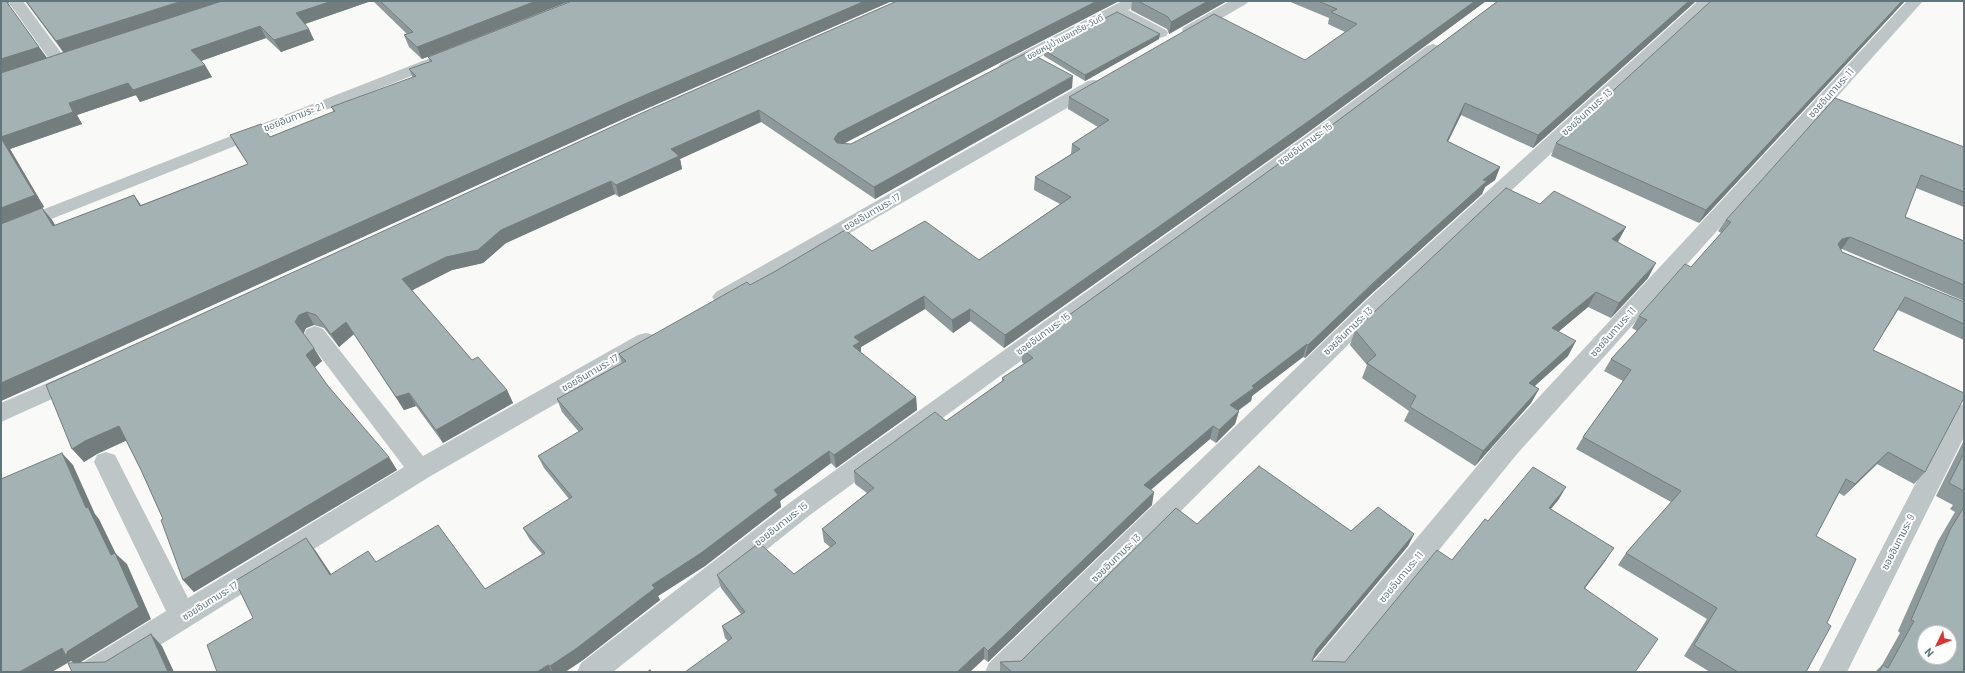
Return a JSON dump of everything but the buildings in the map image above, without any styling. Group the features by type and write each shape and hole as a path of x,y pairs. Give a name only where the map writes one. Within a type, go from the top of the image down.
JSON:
{"street":[{"name":"ซอยหมู่บ้านเอเทรีย-วันดี","path":"994,74 1134,1"},
{"path":"1116,10 1156,42 1241,1"},
{"name":"ซอยอินทามระ 13","path":"999,672 1378,302 1707,1"},
{"name":"ซอยอินทามระ 11","path":"1322,672 1508,447 1915,1"},
{"path":"1,8 21,2 60,62"},
{"name":"ซอยอินทามระ 15","path":"591,672 802,508 1304,145 1448,38"},
{"name":"ซอยอินทามระ 21","path":"1,233 455,54"},
{"path":"1028,56 1047,66"},
{"name":"ซอยอินทามระ 17","path":"705,307 1110,76"},
{"name":"ซอยอินทามระ 17","path":"92,672 420,470 664,331"},
{"path":"315,334 420,470"},
{"path":"1,413 92,371"},
{"name":"ซอยอินทามระ 9","path":"1832,672 1964,413"},
{"path":"106,462 183,617"}]}
